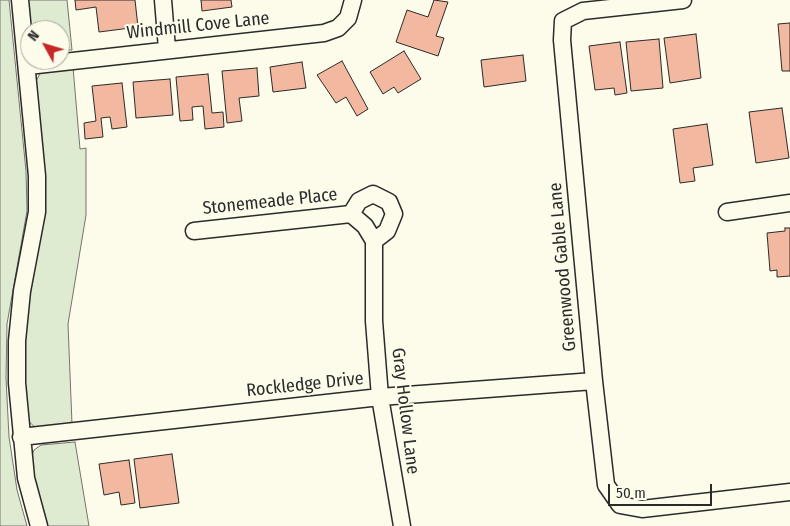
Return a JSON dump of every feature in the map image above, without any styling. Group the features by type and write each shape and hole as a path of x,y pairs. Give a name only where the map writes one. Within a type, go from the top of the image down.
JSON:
{"street":[{"path":"20,0 22,20"},
{"path":"163,0 167,49"},
{"name":"Windmill Cove Lane","path":"70,61 324,33 338,28 348,18 354,0"},
{"name":"Greenwood Gable Lane","path":"683,0 583,11 563,21 562,40 594,381 606,484 620,505 642,509 790,492"},
{"path":"28,70 37,176 37,212 22,291 17,341 17,383 26,478 39,526"},
{"name":"Stonemeade Place","path":"194,231 352,214 365,226 374,241 387,231 394,214 389,202 373,194 359,200 352,214"},
{"path":"727,212 790,203"},
{"name":"Gray Hollow Lane","path":"374,241 374,321 380,397 402,526"},
{"name":"Rockledge Drive","path":"21,436 380,397 594,381"}],"green space":[{"path":"0,0 9,0 26,171 27,211 7,324 6,378 9,437 17,490 27,526 0,526"},
{"path":"26,0 67,0 69,20 29,20"},
{"path":"70,30 72,50 70,50"},
{"path":"70,67 73,67 80,149 86,148 86,215 68,324 72,424 37,429 27,420 24,367 26,318 43,223 36,81 41,72 70,70"},
{"path":"75,442 89,526 46,526 34,479 31,458 34,450 41,445"}],"building":[{"path":"75,0 135,0 138,27 99,32 96,7 76,10"},
{"path":"201,0 231,0 232,7 202,11"},
{"path":"434,0 448,2 436,36 444,38 438,56 396,42 407,10 428,17"},
{"path":"790,23 790,71 782,71 778,24"},
{"path":"696,34 701,78 670,83 664,38"},
{"path":"659,39 663,88 631,91 626,42"},
{"path":"620,42 627,93 615,95 614,88 595,90 589,46"},
{"path":"404,51 421,79 398,93 394,87 383,94 370,72"},
{"path":"523,55 526,81 484,87 481,60"},
{"path":"342,61 368,109 357,116 346,97 336,103 317,75"},
{"path":"302,62 306,88 273,92 270,67"},
{"path":"257,68 259,96 239,98 242,121 227,123 222,71"},
{"path":"208,74 212,113 223,112 224,127 205,129 203,106 192,107 193,120 180,121 176,77"},
{"path":"170,79 173,115 136,118 133,82"},
{"path":"122,83 127,127 112,129 110,117 101,118 103,137 85,139 84,123 96,121 92,86"},
{"path":"782,108 789,158 756,163 749,112"},
{"path":"707,124 713,165 693,168 695,181 680,183 673,129"},
{"path":"785,228 790,228 790,276 777,277 777,270 770,271 767,233 785,231"},
{"path":"172,454 179,503 140,508 134,459"},
{"path":"129,460 135,503 121,505 119,492 104,495 99,464"}]}
